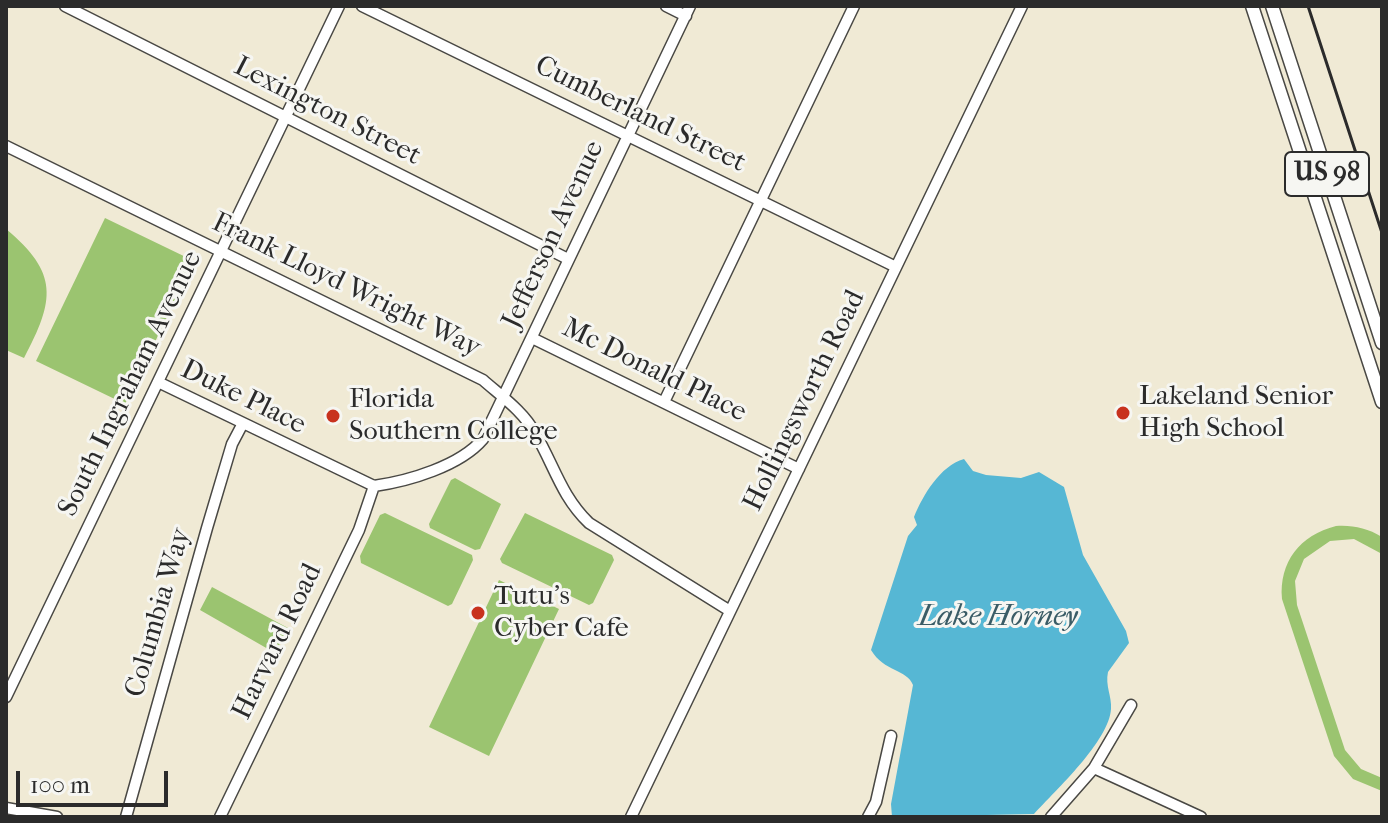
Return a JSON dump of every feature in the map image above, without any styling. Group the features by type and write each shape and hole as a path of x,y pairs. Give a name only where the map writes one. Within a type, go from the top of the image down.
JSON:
{"main road":[{"name":"US 98","path":"1252,6 1380,387 1382,402"},
{"name":"US 98","path":"1272,6 1382,343"}],"street":[{"name":"Lexington Street","path":"65,6 568,259"},
{"name":"South Ingraham Avenue","path":"6,697 223,253 339,6"},
{"name":"Cumberland Street","path":"362,6 896,267"},
{"path":"666,6 688,11"},
{"path":"664,402 854,6"},
{"name":"Hollingsworth Road","path":"631,817 1022,6"},
{"name":"Jefferson Avenue","path":"503,398 688,11"},
{"name":"Frank Lloyd Wright Way","path":"6,146 483,380 523,415 571,507 589,523 730,611"},
{"name":"Mc Donald Place","path":"532,338 799,469"},
{"name":"Duke Place","path":"158,382 374,486"},
{"path":"374,486 398,483 464,455 483,439 503,398"},
{"name":"Columbia Way","path":"126,817 220,486 242,425"},
{"name":"Harvard Road","path":"220,817 359,530 374,486"},
{"path":"1051,817 1094,768 1131,705"},
{"path":"868,817 876,802 891,736"},
{"path":"1094,768 1201,817"},
{"path":"6,808 57,817"}],"green space":[{"path":"105,218 194,261 125,404 36,361"},
{"path":"6,229 36,260 46,288 42,320 24,358 6,350"},
{"path":"455,478 501,504 480,549 475,550 430,528 429,524 451,480"},
{"path":"385,513 472,555 473,560 452,604 448,606 361,563 360,556 380,515"},
{"path":"525,513 612,555 614,560 593,603 589,605 502,563 500,559"},
{"path":"1336,526 1360,528 1382,537 1382,554 1354,539 1330,541 1304,559 1295,581 1297,605 1345,750 1361,769 1382,778 1382,791 1353,779 1334,756 1282,599 1284,573 1294,552 1312,536"},
{"path":"499,580 559,609 489,756 429,727"},
{"path":"212,587 288,628 275,653 200,610"}],"water":[{"name":"Lake Horney","path":"964,459 973,471 986,475 1021,478 1039,472 1064,487 1083,555 1126,631 1129,643 1108,672 1111,709 1101,736 1034,814 892,817 891,804 913,685 906,676 882,662 871,650 908,536 917,525 914,517 918,508 940,475"}],"railway":[{"path":"1308,6 1382,233"}],"place":[{"name":"Lakeland Senior High School","path":"1123,413"},
{"name":"Florida Southern College","path":"333,416"},
{"name":"Tutu's Cyber Cafe","path":"478,613"}]}
